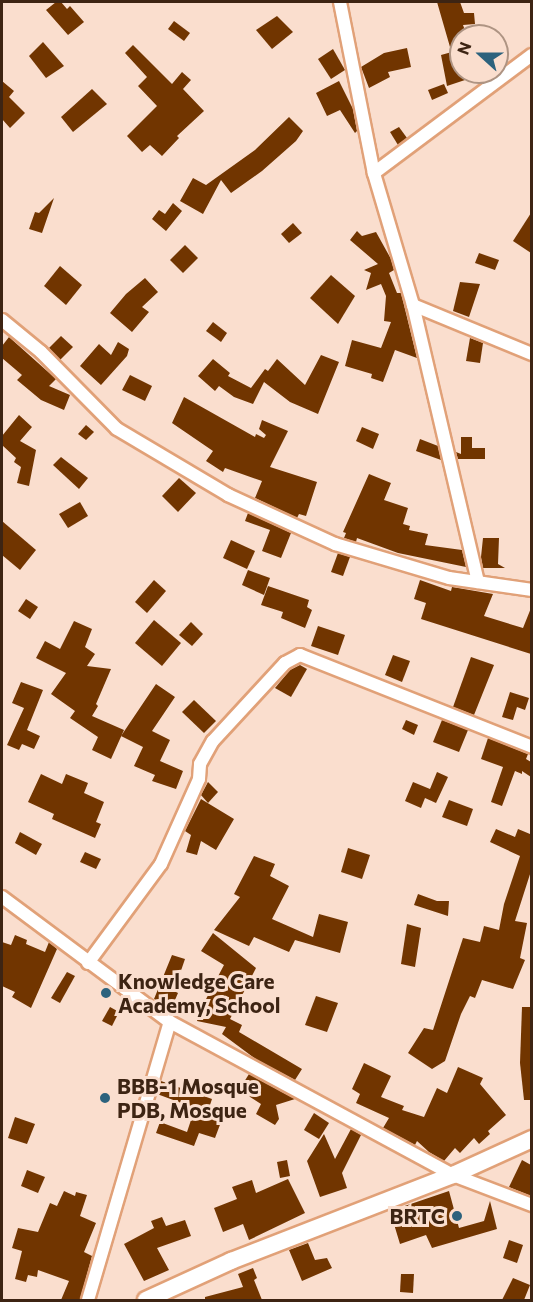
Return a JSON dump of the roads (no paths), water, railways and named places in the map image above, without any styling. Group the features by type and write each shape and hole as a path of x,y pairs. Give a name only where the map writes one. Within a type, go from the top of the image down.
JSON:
{"main road":[{"path":"146,1300 231,1261 453,1175 531,1139"}],"street":[{"path":"340,2 374,173 413,305 478,582"},
{"path":"374,173 531,55"},
{"path":"413,305 531,354"},
{"path":"2,320 41,352 117,429 228,495 335,544 449,578 531,590"},
{"path":"88,963 161,864 199,779 200,764 213,741 285,663 300,655 531,747"},
{"path":"2,897 170,1022 453,1175 531,1204"},
{"path":"88,1300 170,1022"}],"place":[{"name":"Knowledge Care Academy, School","path":"106,993"},
{"name":"BBB-1 Mosque PDB, Mosque","path":"105,1098"},
{"name":"BRTC","path":"457,1216"}]}
